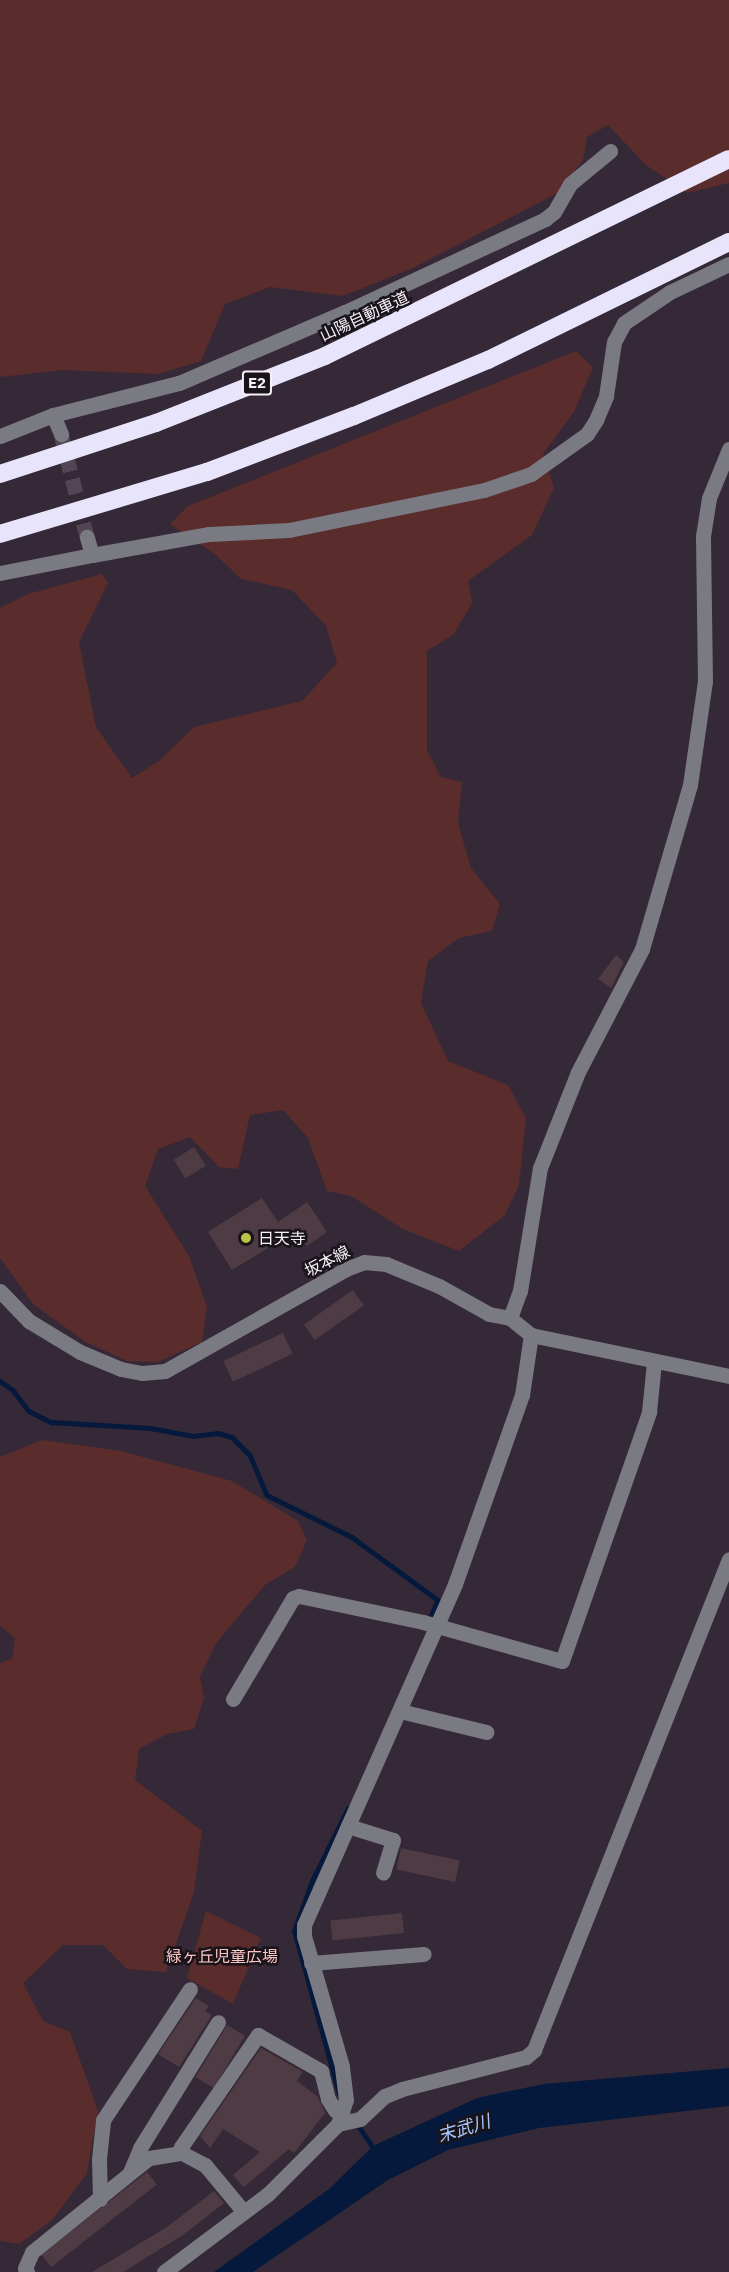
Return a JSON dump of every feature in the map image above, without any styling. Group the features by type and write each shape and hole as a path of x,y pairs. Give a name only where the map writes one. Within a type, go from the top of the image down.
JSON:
{"highway":[{"name":"山陽自動車道","path":"0,474 156,423 325,356 506,271 729,159"},
{"path":"0,534 207,472 488,360 729,242"}],"street":[{"path":"0,436 54,415 179,383 345,312 545,219 554,212 570,184 610,151"},
{"path":"0,573 209,534 289,530 484,490 531,474 587,434 596,420 606,396 614,342 624,323 670,292 729,264"},
{"path":"54,415 62,434"},
{"path":"510,1318 520,1291 540,1168 578,1072 642,949 690,785 705,681 703,536 709,498 729,449"},
{"path":"87,537 92,555"},
{"name":"坂本線","path":"0,1291 29,1321 80,1352 121,1369 142,1373 165,1371 364,1262 408,1271 489,1314 510,1318 531,1335 729,1376"},
{"path":"347,2120 342,2066 311,1963 304,1925 400,1711 522,1395 531,1335"},
{"path":"233,1699 293,1598 298,1596 431,1626 562,1661 649,1412 654,1362"},
{"path":"164,2272 268,2194 347,2120 386,2096 402,2089 526,2057 534,2050 729,1559"},
{"path":"400,1711 486,1732"},
{"path":"348,1826 393,1840 383,1872"},
{"path":"311,1963 424,1954"},
{"path":"100,2199 99,2159 103,2120 190,1989"},
{"path":"130,2172 140,2148 218,2022"},
{"path":"182,2153 181,2147 258,2035 321,2072 328,2099 335,2110 347,2120"},
{"path":"27,2272 25,2268 32,2252 149,2158 182,2153 205,2165 244,2212"}],"green space":[{"path":"0,0 729,0 729,183 688,193 646,165 608,125 587,137 583,160 558,193 411,269 343,296 270,287 225,304 201,361 158,374 63,370 0,377"},
{"path":"576,351 593,367 574,412 543,454 554,488 532,535 468,581 472,603 454,634 427,651 427,750 441,777 462,782 458,823 471,868 500,904 492,931 459,938 428,961 421,1003 448,1061 508,1085 526,1118 519,1185 505,1215 459,1251 403,1229 351,1196 327,1191 308,1138 283,1110 250,1115 238,1169 219,1167 190,1137 158,1149 145,1186 189,1256 207,1307 202,1342 158,1362 127,1361 86,1342 34,1305 0,1258 0,608 28,594 102,574 108,583 79,642 96,727 132,778 159,761 194,727 302,701 337,663 326,626 292,590 241,579 216,555 170,524 188,506"},
{"path":"42,1440 121,1451 232,1481 298,1521 307,1540 295,1567 266,1584 216,1643 200,1677 204,1698 194,1729 167,1734 139,1749 135,1780 202,1831 194,1892 166,1972 127,1969 103,1945 63,1945 23,1983 43,2021 70,2032 98,2111 87,2173 52,2220 19,2244 0,2241 0,1663 12,1659 15,1638 0,1626 0,1457"},
{"name":"緑ヶ丘児童広場","path":"206,1911 261,1938 233,2004 187,1978"}],"water":[{"name":"末武川","path":"729,2068 729,2106 539,2128 448,2150 388,2180 253,2272 214,2272 329,2189 373,2146 477,2098 544,2084"}],"building":[{"path":"616,955 624,962 611,988 598,979"},
{"path":"194,1147 206,1166 185,1178 174,1160"},
{"path":"262,1198 278,1222 307,1202 327,1232 307,1246 296,1231 232,1270 208,1232"},
{"path":"353,1290 364,1306 315,1340 304,1324"},
{"path":"283,1333 293,1354 233,1382 223,1361"},
{"path":"401,1848 460,1860 455,1882 396,1870"},
{"path":"402,1913 404,1933 332,1940 330,1921"},
{"path":"196,1998 209,2006 205,2011 212,2015 179,2067 158,2054"},
{"path":"227,2025 245,2036 214,2088 196,2077"},
{"path":"261,2048 303,2072 297,2081 318,2097 325,2113 294,2153 289,2149 244,2187 233,2175 260,2152 223,2129 210,2148 200,2136"},
{"path":"147,2172 157,2185 51,2267 41,2254"},
{"path":"214,2191 224,2203 183,2235 123,2272 92,2272 167,2227"}],"waterway":[{"path":"0,1381 13,1390 29,1411 51,1422 151,1428 193,1436 218,1433 232,1437 250,1455 267,1495 352,1537 438,1600 429,1622"},
{"path":"339,2094 294,1931 312,1881 348,1808"},
{"path":"356,2122 376,2152"}],"tunnel":[{"path":"61,434 87,537"}],"place":[{"name":"日天寺","path":"246,1238"}]}
